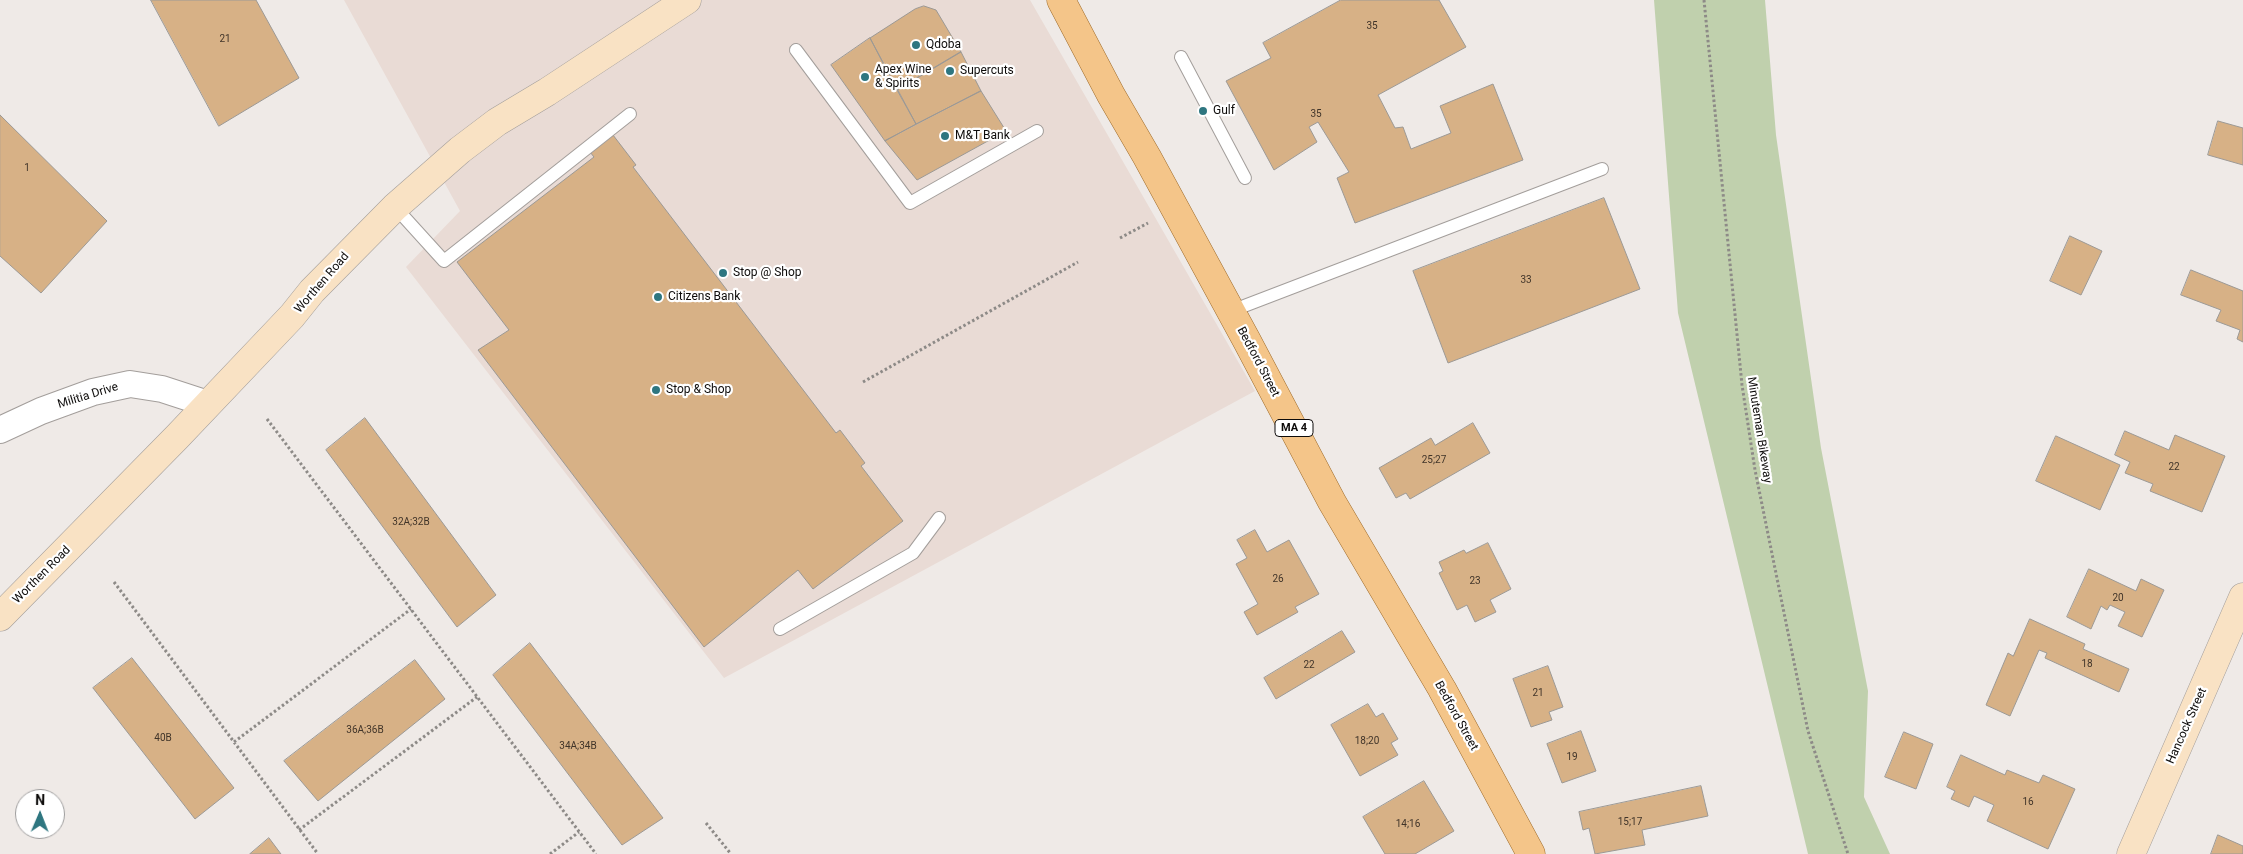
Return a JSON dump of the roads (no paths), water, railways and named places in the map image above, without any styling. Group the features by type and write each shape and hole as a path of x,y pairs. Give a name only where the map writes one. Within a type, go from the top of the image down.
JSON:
{"main road":[{"name":"Worthen Road","path":"0,617 208,404 292,316 312,291 395,207 460,150 497,122 547,92 687,0"},
{"name":"Bedford Street","path":"1061,0 1332,502 1442,688 1531,854"},
{"name":"Hancock Street","path":"2131,854 2243,597"}],"street":[{"name":"Militia Drive","path":"0,430 41,411 94,392 130,384 162,389 208,404"}],"lane":[{"path":"796,50 910,203 1037,131"},
{"path":"1181,57 1244,178"},
{"path":"395,207 444,261 630,114"},
{"path":"1230,311 1602,169"},
{"path":"780,629 913,552 939,518"}],"place":[{"name":"Qdoba","path":"916,45"},
{"name":"Supercuts","path":"950,71"},
{"name":"Apex Wine & Spirits","path":"865,77"},
{"name":"Gulf","path":"1203,111"},
{"name":"M&T Bank","path":"945,136"},
{"name":"Stop @ Shop","path":"723,273"},
{"name":"Citizens Bank","path":"658,297"},
{"name":"Stop & Shop","path":"656,390"}]}
